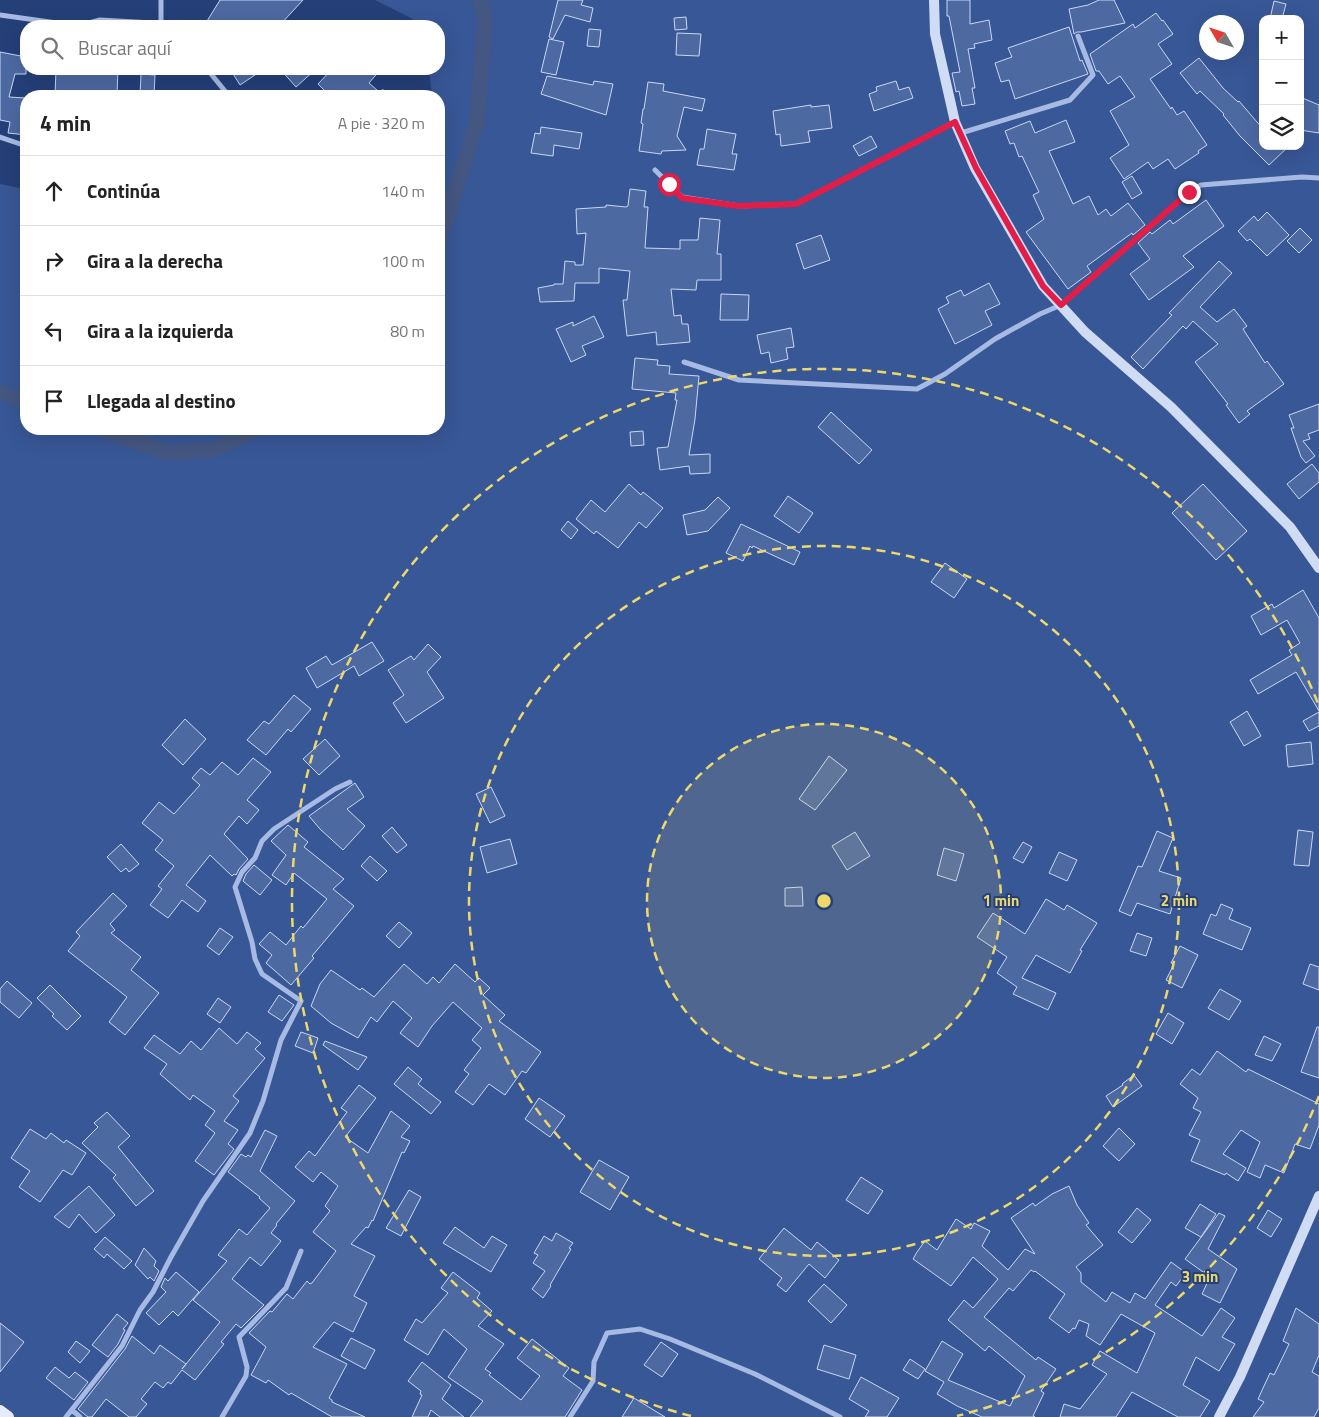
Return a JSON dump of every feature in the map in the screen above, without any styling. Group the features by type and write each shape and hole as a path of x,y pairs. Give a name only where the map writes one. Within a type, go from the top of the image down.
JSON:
{"main road":[{"path":"0,1411 8,1417"}],"street":[{"path":"161,0 161,20"},
{"path":"934,0 935,34 955,122 976,168 1043,286 1085,332 1171,407 1290,527 1319,568"},
{"path":"0,15 35,20"},
{"path":"960,134 1070,100 1093,75 1078,36"},
{"path":"212,75 225,90"},
{"path":"656,170 682,198 738,206 796,204 955,122"},
{"path":"0,137 20,144"},
{"path":"684,362 739,380 917,389 945,374 995,339 1040,314 1061,305 1189,192 1200,185 1302,177 1319,178"},
{"path":"66,1417 122,1346 140,1310 153,1292 203,1201 250,1134 264,1101 281,1040 301,1001 262,974 255,960 252,942 234,887 242,872 255,858 262,841 274,829 335,789 350,782"},
{"path":"1219,1417 1240,1377 1316,1213 1319,1196"},
{"path":"222,1417 246,1376 247,1367 239,1337 286,1288 302,1250"},
{"path":"570,1417 593,1381 594,1362 608,1332 640,1329 670,1339 755,1374 840,1417"},
{"path":"72,1410 80,1417"}],"shaded area":[{"path":"375,0 1319,0 1319,1417 0,1417 0,184 20,188 20,435 445,435 445,90 431,90 430,75 445,75 445,20 413,20"}],"building":[{"path":"220,0 303,0 285,20 208,20"},
{"path":"558,0 583,0 581,5 593,8 590,22 565,15 553,39 549,37"},
{"path":"947,0 970,0 970,24 989,20 992,40 974,44 975,48 968,49 975,88 972,88 975,104 962,106 959,91 956,92 952,73 960,72 949,16 947,16"},
{"path":"1099,0 1114,0 1125,23 1074,34 1069,9 1088,5"},
{"path":"1274,1 1286,4 1283,15 1271,15"},
{"path":"1156,13 1173,34 1158,44 1172,64 1150,79 1177,115 1184,111 1207,145 1198,151 1199,153 1175,169 1168,159 1153,169 1148,162 1124,179 1110,158 1129,145 1110,111 1135,97 1120,76 1108,84 1099,71 1096,71 1090,54 1133,24 1135,28"},
{"path":"686,17 687,29 675,30 674,18"},
{"path":"1069,27 1080,61 1082,60 1088,74 1015,99 1009,80 1001,82 995,63 1012,57 1008,48"},
{"path":"589,29 601,30 599,47 587,46"},
{"path":"677,33 701,34 699,56 676,55"},
{"path":"549,39 564,42 556,75 541,72"},
{"path":"0,52 20,56 20,74 15,74 9,97 20,98 20,134 8,133 10,122 0,120"},
{"path":"1199,58 1223,88 1239,101 1259,124 1259,150 1285,150 1269,165 1240,136 1224,114 1200,91 1197,94 1180,73"},
{"path":"56,75 118,75 117,90 55,90"},
{"path":"141,75 155,75 154,90 140,90"},
{"path":"234,75 255,75 240,85"},
{"path":"285,75 309,75 296,87"},
{"path":"326,75 376,75 369,83 377,90 324,90 318,84"},
{"path":"547,76 593,85 594,81 613,84 606,115 541,94"},
{"path":"896,81 899,90 909,87 913,98 874,111 869,94 877,91 876,87"},
{"path":"648,82 664,84 663,91 705,99 702,111 684,107 677,136 686,150 662,151 661,154 639,151 643,124 641,123"},
{"path":"1304,99 1319,105 1319,133 1304,131"},
{"path":"811,105 811,107 829,105 832,128 808,131 810,142 781,146 780,134 776,135 773,111"},
{"path":"1066,120 1075,142 1049,151 1073,204 1089,196 1098,215 1106,209 1111,216 1128,203 1145,225 1087,266 1091,272 1068,289 1026,232 1044,219 1033,195 1039,192 1022,156 1019,157 1014,143 1010,144 1005,131 1030,121 1035,133"},
{"path":"541,127 582,133 579,149 554,145 553,156 531,153 535,133 540,134"},
{"path":"707,129 736,134 732,154 737,154 734,170 697,165 700,149 704,149"},
{"path":"871,136 877,147 859,156 853,146"},
{"path":"1132,176 1142,193 1132,199 1122,182"},
{"path":"630,189 646,191 644,207 648,207 645,248 680,249 680,240 698,240 700,218 720,220 717,254 721,254 721,280 697,280 696,290 671,289 674,316 681,315 682,324 688,324 690,342 657,345 656,332 627,336 623,300 627,300 630,271 599,268 599,283 575,283 574,301 540,302 538,288 563,284 565,261 575,262 575,265 583,265 586,233 577,234 576,209 606,207 606,205 626,207 628,206"},
{"path":"1206,200 1224,226 1183,256 1194,267 1149,300 1130,274 1150,259 1138,243 1150,232 1152,234 1170,220 1173,224"},
{"path":"1267,212 1289,235 1267,256 1250,239 1247,241 1238,231 1254,216 1258,221"},
{"path":"1300,228 1312,240 1299,253 1287,241"},
{"path":"821,235 830,260 804,269 796,244"},
{"path":"1219,261 1232,273 1200,307 1217,322 1234,309 1247,326 1243,329 1265,363 1267,361 1284,384 1247,411 1250,414 1239,423 1226,405 1228,404 1195,362 1218,344 1193,321 1186,329 1183,326 1143,369 1131,357 1172,315 1169,313"},
{"path":"989,283 1000,304 985,311 992,325 955,344 938,309 949,303 946,297 961,290 964,296"},
{"path":"721,294 749,295 748,320 720,320"},
{"path":"594,316 604,337 582,346 586,355 571,362 556,329 573,322 573,326"},
{"path":"791,328 794,347 786,348 788,359 771,363 769,352 761,354 757,335"},
{"path":"635,358 658,360 657,365 670,366 669,374 699,376 689,455 710,454 710,473 690,474 689,466 660,470 657,448 668,447 677,400 675,400 676,393 632,389"},
{"path":"1319,404 1319,430 1308,434 1310,439 1303,441 1315,456 1306,463 1301,457 1291,428 1294,428 1289,415"},
{"path":"831,412 872,450 859,464 818,427"},
{"path":"643,431 644,445 631,446 630,432"},
{"path":"1312,464 1319,473 1319,482 1299,499 1287,484"},
{"path":"629,484 641,495 643,492 663,508 646,528 639,522 618,548 596,531 594,534 576,519 591,500 605,512"},
{"path":"1203,484 1247,531 1216,560 1172,513"},
{"path":"788,496 813,513 799,533 774,516"},
{"path":"718,497 730,508 708,531 687,535 683,515 705,510"},
{"path":"568,521 578,530 571,539 561,530"},
{"path":"741,524 800,552 794,565 753,546 752,548 750,546 743,561 726,553"},
{"path":"945,563 967,579 954,598 931,582"},
{"path":"1303,590 1319,618 1319,711 1296,672 1258,694 1250,680 1292,655 1289,650 1300,643 1287,620 1261,635 1251,616 1272,604 1274,608"},
{"path":"372,642 384,661 359,676 354,666 317,688 306,668 326,656 332,665"},
{"path":"428,644 441,657 427,672 444,698 406,723 393,703 404,695 388,670 411,656 414,660"},
{"path":"294,695 311,709 291,732 288,729 266,755 247,740 264,721 269,724"},
{"path":"1247,711 1261,736 1244,746 1230,722"},
{"path":"1319,712 1319,726 1309,731 1303,721"},
{"path":"185,719 206,739 183,765 162,745"},
{"path":"325,739 340,756 319,775 303,759"},
{"path":"1311,742 1313,764 1288,767 1286,745"},
{"path":"829,756 847,770 815,810 799,799"},
{"path":"253,758 271,772 247,800 259,810 247,824 239,816 224,834 248,859 236,875 232,876 210,855 186,885 206,901 198,912 182,900 168,918 150,905 162,889 158,886 174,866 155,850 163,840 142,823 159,802 174,814 200,785 192,778 201,768 210,775 222,762 238,775"},
{"path":"355,783 364,797 347,809 365,826 343,850 309,816"},
{"path":"491,787 505,816 490,823 476,794"},
{"path":"288,825 308,842 304,847 344,879 333,889 354,906 312,956 314,958 291,985 266,963 272,955 259,944 270,932 286,945 327,899 294,873 286,885 272,875 286,855 271,841"},
{"path":"392,827 407,845 397,853 382,836"},
{"path":"1298,830 1313,832 1309,866 1294,865"},
{"path":"1157,831 1173,838 1159,871 1181,878 1170,914 1137,903 1131,916 1119,911 1138,866 1142,867"},
{"path":"855,832 870,856 847,870 832,846"},
{"path":"510,839 517,864 487,873 480,847"},
{"path":"1023,842 1032,847 1023,863 1013,858"},
{"path":"121,844 139,864 129,872 126,868 121,872 107,857"},
{"path":"944,848 964,854 956,881 937,875"},
{"path":"1059,852 1077,860 1067,881 1049,873"},
{"path":"370,856 387,871 377,881 361,866"},
{"path":"254,865 272,880 260,895 243,881"},
{"path":"802,887 803,906 785,906 785,888"},
{"path":"113,893 127,906 110,924 115,930 111,933 141,957 131,970 159,993 125,1035 109,1022 127,997 68,951 80,936 76,932"},
{"path":"1046,899 1064,910 1067,905 1097,923 1080,950 1082,951 1070,973 1036,955 1022,978 1056,993 1048,1010 1013,994 1017,987 997,973 1007,957 977,937 993,913 1025,934"},
{"path":"1221,904 1233,909 1229,919 1251,928 1242,950 1203,934 1211,914 1216,916"},
{"path":"399,922 412,933 399,948 386,936"},
{"path":"220,928 233,937 219,955 207,946"},
{"path":"1137,933 1152,938 1146,956 1130,951"},
{"path":"1180,946 1198,955 1182,988 1166,980 1174,964 1171,963"},
{"path":"404,964 427,984 433,977 439,983 455,964 475,982 479,978 490,988 483,995 505,1015 499,1021 541,1052 526,1073 522,1071 505,1095 489,1084 473,1105 455,1092 469,1074 464,1070 481,1048 472,1040 482,1028 453,1002 432,1026 418,1047 400,1033 412,1018 393,1001 377,1022 371,1017 358,1038 331,1023 311,1006 320,984 331,970 360,990 362,988 374,997"},
{"path":"1310,964 1319,967 1319,990 1303,984"},
{"path":"7,981 32,1003 19,1018 0,1002 0,989"},
{"path":"50,985 81,1016 67,1030 37,998"},
{"path":"1220,989 1241,1001 1229,1020 1208,1008"},
{"path":"279,995 294,1005 282,1021 268,1012"},
{"path":"218,998 231,1007 220,1023 207,1014"},
{"path":"1168,1013 1184,1023 1172,1044 1156,1034"},
{"path":"1317,1027 1319,1027 1319,1078 1301,1072"},
{"path":"219,1028 237,1044 247,1032 261,1043 255,1049 265,1058 233,1096 239,1101 224,1121 238,1130 228,1144 234,1149 214,1175 195,1161 215,1133 205,1125 215,1111 193,1095 190,1100 160,1074 167,1064 144,1048 154,1035 180,1054 191,1041 201,1050"},
{"path":"301,1032 318,1038 313,1053 295,1046"},
{"path":"1264,1036 1281,1044 1272,1061 1255,1055"},
{"path":"325,1041 367,1057 358,1070 323,1045"},
{"path":"1217,1051 1246,1072 1248,1069 1319,1104 1319,1125 1310,1149 1295,1144 1284,1173 1265,1165 1260,1178 1247,1172 1260,1142 1241,1130 1223,1154 1246,1168 1238,1181 1226,1173 1225,1175 1191,1161 1200,1140 1189,1135 1201,1112 1193,1108 1198,1098 1180,1084 1192,1069 1200,1075"},
{"path":"408,1067 422,1079 418,1084 441,1102 431,1114 394,1084"},
{"path":"1134,1075 1142,1086 1113,1107 1106,1096"},
{"path":"359,1085 376,1098 345,1137 368,1153 391,1111 410,1126 401,1137 410,1141 404,1153 402,1152 373,1221 351,1244 375,1256 354,1296 367,1303 353,1332 334,1322 313,1347 347,1364 329,1398 332,1402 365,1417 332,1417 291,1393 289,1395 268,1380 266,1383 251,1375 266,1347 249,1333 270,1311 272,1312 287,1294 293,1299 307,1281 310,1284 312,1283 336,1251 313,1232 330,1211 325,1206 338,1186 321,1172 313,1182 295,1167 309,1151 315,1156 347,1112 341,1108"},
{"path":"539,1098 565,1116 550,1137 525,1119"},
{"path":"107,1112 130,1136 118,1147 154,1191 136,1206 113,1178 116,1175 82,1143 98,1127 94,1123"},
{"path":"1119,1128 1135,1144 1119,1161 1103,1146"},
{"path":"30,1129 46,1139 51,1133 64,1143 66,1140 86,1153 72,1175 63,1170 40,1202 19,1187 30,1171 11,1158"},
{"path":"265,1130 277,1136 260,1171 295,1201 271,1233 281,1241 261,1266 250,1257 232,1279 264,1305 241,1328 236,1324 221,1342 224,1344 195,1380 182,1370 171,1384 168,1382 163,1388 155,1382 141,1399 147,1404 136,1417 129,1417 106,1399 92,1417 88,1417 78,1409 125,1349 132,1336 154,1354 160,1345 186,1364 182,1369 220,1322 193,1300 227,1261 218,1255 239,1229 247,1235 270,1208 260,1197 228,1172 241,1154 251,1157"},
{"path":"599,1160 629,1177 610,1210 580,1192"},
{"path":"861,1177 883,1191 868,1214 846,1200"},
{"path":"89,1186 115,1215 96,1233 79,1214 69,1228 54,1217"},
{"path":"1069,1186 1077,1205 1089,1223 1086,1225 1103,1245 1076,1267 1081,1273 1081,1282 1106,1302 1112,1292 1130,1303 1135,1293 1145,1299 1171,1262 1186,1273 1176,1286 1171,1282 1155,1305 1202,1336 1221,1308 1235,1318 1222,1337 1235,1344 1219,1371 1196,1357 1183,1385 1210,1401 1200,1417 1178,1417 1132,1392 1116,1417 1060,1417 1064,1404 1080,1409 1107,1374 1092,1365 1100,1351 1137,1373 1155,1333 1121,1314 1100,1345 1086,1336 1089,1324 1079,1320 1075,1329 1073,1328 1069,1333 1049,1318 1065,1294 1031,1270 1013,1291 1009,1288 984,1317 1036,1360 1038,1357 1056,1369 1041,1391 1044,1393 1033,1416 1035,1417 982,1417 957,1406 937,1394 944,1382 925,1371 942,1341 963,1354 948,1380 1010,1406 1025,1376 989,1346 985,1351 948,1320 964,1300 973,1308 998,1279 973,1257 951,1286 913,1259 917,1252 925,1241 937,1250 956,1219 971,1229 974,1223 990,1231 982,1246 1008,1270 1025,1249 1035,1254 1011,1218 1033,1203 1035,1206 1052,1194"},
{"path":"409,1190 421,1197 401,1236 386,1228"},
{"path":"1200,1204 1216,1214 1201,1237 1185,1228"},
{"path":"1137,1208 1151,1220 1132,1243 1118,1232"},
{"path":"1268,1210 1282,1219 1271,1237 1257,1228"},
{"path":"1219,1213 1225,1216 1208,1249 1237,1269 1220,1303 1202,1294 1210,1277 1185,1259"},
{"path":"455,1227 484,1248 492,1236 507,1245 491,1272 443,1243"},
{"path":"784,1228 811,1250 817,1242 839,1260 825,1278 809,1264 786,1292 777,1285 782,1278 759,1259"},
{"path":"556,1233 573,1243 543,1298 532,1289 545,1271 533,1263 538,1255 534,1253 544,1236 552,1241"},
{"path":"105,1237 132,1261 124,1269 107,1254 104,1258 94,1249"},
{"path":"144,1248 156,1261 154,1266 159,1271 154,1281 150,1277 148,1279 135,1265"},
{"path":"176,1272 199,1292 178,1316 173,1311 159,1325 146,1313 166,1292 161,1287 165,1278 168,1281"},
{"path":"453,1272 480,1293 477,1298 492,1311 478,1326 504,1344 485,1369 491,1373 489,1375 521,1400 540,1376 517,1358 532,1339 569,1368 563,1376 582,1390 565,1417 470,1417 483,1401 448,1377 467,1349 444,1329 428,1355 404,1340 416,1319 422,1323 448,1293 441,1288"},
{"path":"824,1284 847,1305 831,1323 808,1301"},
{"path":"1296,1308 1319,1324 1319,1355 1312,1372 1319,1376 1319,1408 1314,1417 1253,1417 1264,1402 1258,1399 1270,1373 1274,1375 1289,1344 1283,1341"},
{"path":"117,1314 128,1323 123,1329 125,1330 118,1344 108,1357 92,1345"},
{"path":"0,1323 24,1342 0,1372"},
{"path":"351,1338 375,1350 365,1369 341,1356"},
{"path":"76,1341 90,1351 80,1363 68,1352"},
{"path":"661,1342 678,1354 662,1377 644,1365"},
{"path":"824,1345 856,1355 849,1379 817,1369"},
{"path":"910,1359 925,1369 918,1379 903,1370"},
{"path":"422,1362 451,1385 442,1399 464,1417 440,1417 431,1410 428,1417 412,1417 422,1395 420,1394 421,1391 408,1381"},
{"path":"55,1367 69,1378 75,1372 88,1382 74,1400 46,1378"},
{"path":"861,1377 899,1398 887,1417 865,1417 869,1411 849,1399"},
{"path":"634,1398 665,1417 622,1417"}],"waterway":[{"path":"445,223 477,122 485,21 480,0"},
{"path":"0,392 20,399"},
{"path":"118,435 168,453 213,450 245,435"}],"route":[{"path":"669,184 682,198 738,206 796,204 955,122 976,168 1043,286 1061,305 1189,192"}]}
